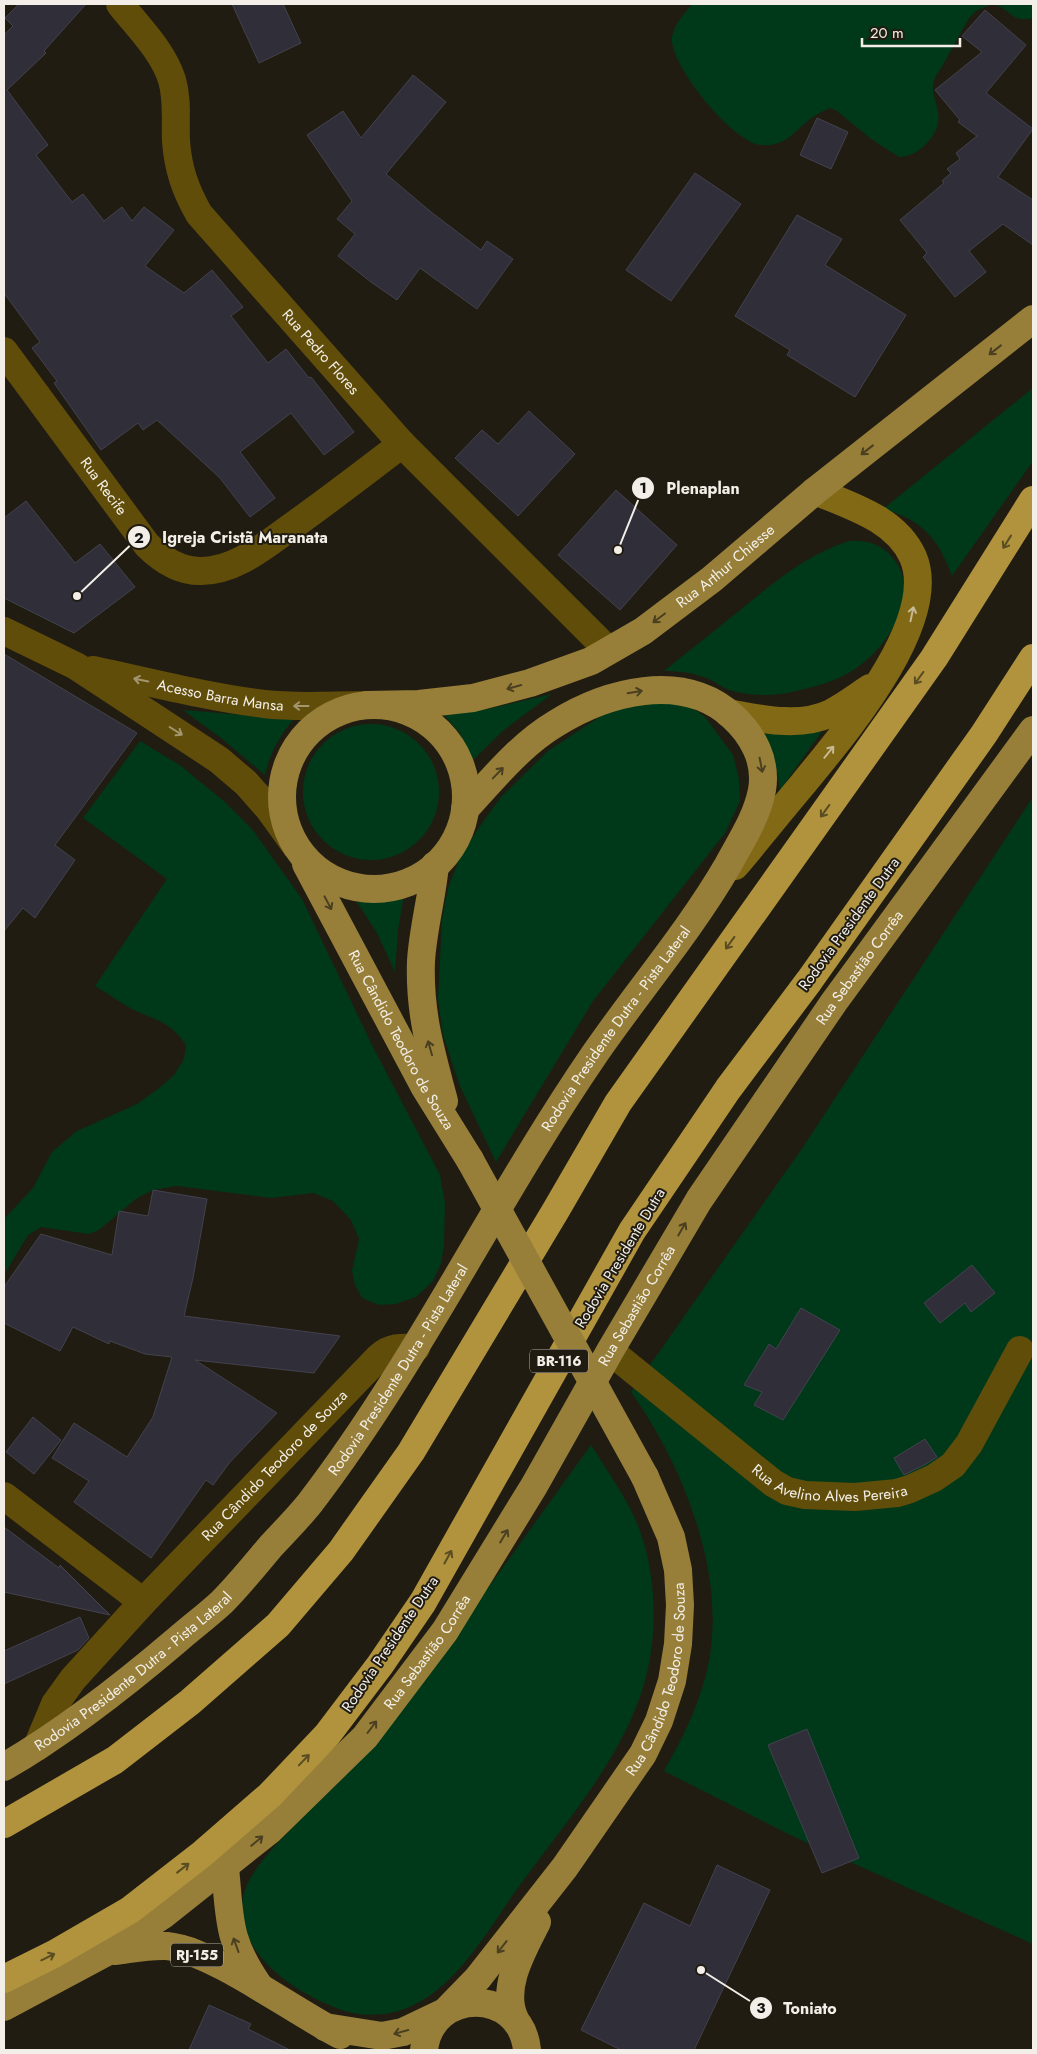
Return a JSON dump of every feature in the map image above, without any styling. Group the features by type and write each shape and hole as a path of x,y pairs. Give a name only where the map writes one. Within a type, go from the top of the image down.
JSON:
{"highway":[{"path":"4,1824 115,1760 190,1702 278,1625 341,1551 411,1452 618,1103 692,996 934,658 1033,500"},
{"name":"Rodovia Presidente Dutra","path":"4,1979 54,1954 130,1910 202,1854 262,1801 327,1735 380,1665 423,1602 632,1231 728,1089 809,981 984,734 1033,658"}],"main road":[{"name":"Rua Arthur Chiesse","path":"367,705 418,704 473,698 591,661 643,631 712,579 815,491 1033,319"},
{"path":"709,898 847,730 881,681 910,623 918,585 913,558 899,536 876,517 815,491"},
{"path":"728,713 779,721 812,719 830,713 881,681"},
{"path":"465,809 499,771 553,725 616,695 640,691 677,692 704,698 728,713 745,729 757,749 763,770 762,788 755,813 709,898"},
{"path":"367,705 399,708 414,714 441,733 455,753 464,776 465,809 461,826 453,842 436,865 411,881 382,888 367,889 339,882 326,876 304,857 295,845 289,832 282,803 284,781 290,760 307,734 334,714 367,705"},
{"name":"Rua Sebastião Corrêa","path":"105,1953 163,1915 270,1830 365,1736 445,1631 534,1486 610,1351 699,1200 834,1002 1033,730"},
{"name":"Rua Cândido Teodoro de Souza","path":"295,845 424,1086 470,1160 646,1477 671,1537 678,1570 680,1605 678,1644 672,1681 659,1720 643,1754 565,1867 478,1978 446,2012"},
{"name":"Rua Cândido Teodoro de Souza","path":"436,865 423,938 422,997 426,1035 451,1129"},
{"name":"Rodovia Presidente Dutra - Pista Lateral","path":"4,1767 37,1747 136,1675 223,1601 307,1506 357,1438 416,1348 531,1152 595,1053 709,898"},
{"path":"225,1867 229,1914 235,1944 260,1987"},
{"name":"Rua Cândido Teodoro de Souza","path":"527,2050 523,2032 511,2011 510,1995 520,1958 565,1867"},
{"name":"RJ-155","path":"105,1953 152,1946 169,1946 209,1959 367,2050"},
{"path":"4,2007 105,1953"},
{"name":"RJ-155","path":"325,2027 382,2036 403,2032 463,2004 483,2003 497,2007 515,2020"},
{"name":"RJ-155","path":"424,2050 429,2032 436,2021 446,2012"}],"street":[{"name":"Rua Pedro Flores","path":"120,4 153,46 172,78 175,90 176,140 182,180 199,214 402,444 608,650"},
{"name":"Rua Recife","path":"4,351 147,545 168,562 190,570 202,572 232,564 253,553 322,505 402,444"},
{"path":"4,631 76,666 218,760 246,783 269,809 295,845"},
{"name":"Acesso Barra Mansa","path":"76,666 264,704 296,706 367,705"},
{"name":"Rua Cândido Teodoro de Souza","path":"37,1747 55,1704 73,1679 143,1602 383,1354 399,1347 416,1348"},
{"name":"Rua Avelino Alves Pereira","path":"610,1351 773,1483 787,1490 805,1495 846,1498 884,1495 910,1489 934,1478 953,1465 969,1444 1020,1350"},
{"path":"4,1496 143,1602"}],"green space":[{"path":"692,4 992,4 976,11 969,18 934,79 933,88 938,113 935,133 926,144 911,155 899,157 871,139 837,111 830,108 806,122 790,137 770,145 761,145 749,141 735,131 704,100 680,65 674,49 672,37 675,28"},
{"path":"993,4 1033,4 1033,18 1020,19"},
{"path":"1033,388 1033,461 952,576 941,551 927,532 908,518 883,509"},
{"path":"849,541 868,542 884,549 893,558 901,571 904,586 903,600 893,629 874,653 856,668 841,677 817,686 775,695 741,693 727,689 698,675 664,671 791,570 819,553"},
{"path":"552,694 504,730 472,761 459,732 443,714 488,709"},
{"path":"683,701 705,717 733,755 739,779 740,801 725,833 593,1001 496,1162 460,1086 443,1035 438,999 442,920 448,888 460,857 501,797 548,751 604,714 629,703"},
{"path":"183,710 294,719 276,745 265,775 221,738"},
{"path":"830,720 780,790 775,760 760,730"},
{"path":"371,724 397,729 409,735 419,744 428,754 434,766 439,792 434,818 428,830 419,840 409,849 397,855 371,860 345,855 333,849 323,840 314,830 308,818 303,792 308,766 314,754 323,744 333,735 345,729"},
{"path":"140,741 181,766 225,802 252,829 302,899 372,1045 440,1175 445,1203 444,1246 441,1263 433,1281 416,1297 395,1304 379,1305 362,1298 355,1285 352,1271 359,1239 351,1220 333,1201 313,1193 271,1198 177,1186 153,1190 137,1198 99,1230 89,1234 41,1227 28,1235 4,1275 4,1219 33,1188 52,1152 77,1131 137,1104 174,1075 184,1059 186,1045 168,1026 127,1006 95,986 167,879 83,818"},
{"path":"1033,797 1033,1944 788,1834 664,1771 692,1715 707,1671 713,1621 711,1587 704,1552 682,1483 666,1450 631,1392 803,1147"},
{"path":"404,895 398,930 395,972 377,933 355,899 377,900"},
{"path":"591,1445 617,1485 639,1528 651,1573 654,1605 653,1636 644,1683 633,1715 618,1746 581,1804 520,1885 478,1946 440,1987 416,2004 405,2009 382,2014 371,2015 347,2012 320,2001 288,1982 273,1970 250,1941 244,1924 242,1906 251,1878 269,1852 313,1806 466,1618"}],"building":[{"path":"19,4 86,4 44,51 46,53 7,90 48,145 36,155 72,202 83,194 104,221 122,207 132,221 144,207 174,230 145,266 184,293 212,270 243,307 231,316 268,363 286,349 309,378 311,377 354,432 324,455 291,413 240,452 275,498 250,517 220,478 157,420 143,430 138,423 101,450 54,383 57,381 32,348 40,342 4,293 4,35 13,26 5,18"},
{"path":"232,4 283,4 301,43 259,63"},
{"path":"985,10 1026,45 986,93 1033,129 998,177 1033,200 1033,245 1003,224 969,251 986,272 955,297 923,257 927,253 900,220 944,183 942,181 951,173 947,169 960,159 956,153 977,136 958,122 960,120 935,90 982,52 962,36"},
{"path":"413,75 446,102 386,174 431,212 481,250 487,241 513,259 477,309 420,268 397,300 338,256 355,234 337,219 352,201 307,135 343,111 361,138"},
{"path":"817,118 848,132 831,169 800,155"},
{"path":"695,173 741,204 671,301 626,270"},
{"path":"797,215 842,239 825,265 906,315 855,397 787,355 790,350 735,316"},
{"path":"529,411 575,454 518,516 455,458 482,430 498,444"},
{"path":"616,490 677,545 620,610 558,555"},
{"path":"26,501 75,563 100,544 135,587 74,633 4,598 4,518"},
{"path":"4,654 137,733 55,845 75,860 35,918 23,908 4,931"},
{"path":"153,1190 207,1199 193,1278 184,1316 340,1336 314,1373 195,1360 277,1413 230,1462 213,1485 206,1480 151,1558 74,1502 89,1481 52,1458 74,1423 127,1457 153,1417 172,1357 145,1354 110,1341 109,1344 73,1327 60,1351 4,1323 4,1287 41,1234 112,1255 119,1211 148,1216"},
{"path":"972,1265 995,1293 971,1312 965,1303 940,1323 924,1303"},
{"path":"801,1308 840,1330 783,1420 754,1405 762,1392 744,1385 769,1344 776,1349"},
{"path":"33,1417 61,1440 34,1474 6,1452"},
{"path":"925,1439 937,1457 904,1475 894,1458"},
{"path":"4,1527 59,1568 60,1565 110,1615 4,1592"},
{"path":"80,1617 89,1638 78,1650 4,1684 4,1651"},
{"path":"807,1729 859,1858 822,1873 768,1745"},
{"path":"717,1865 770,1890 694,2050 621,2050 581,2030 644,1903 690,1926"},
{"path":"209,2005 251,2024 248,2029 290,2050 189,2050"}],"place":[{"name":"Plenaplan","path":"618,550"},
{"name":"Igreja Cristã Maranata","path":"77,596"},
{"name":"Toniato","path":"701,1970"}]}
